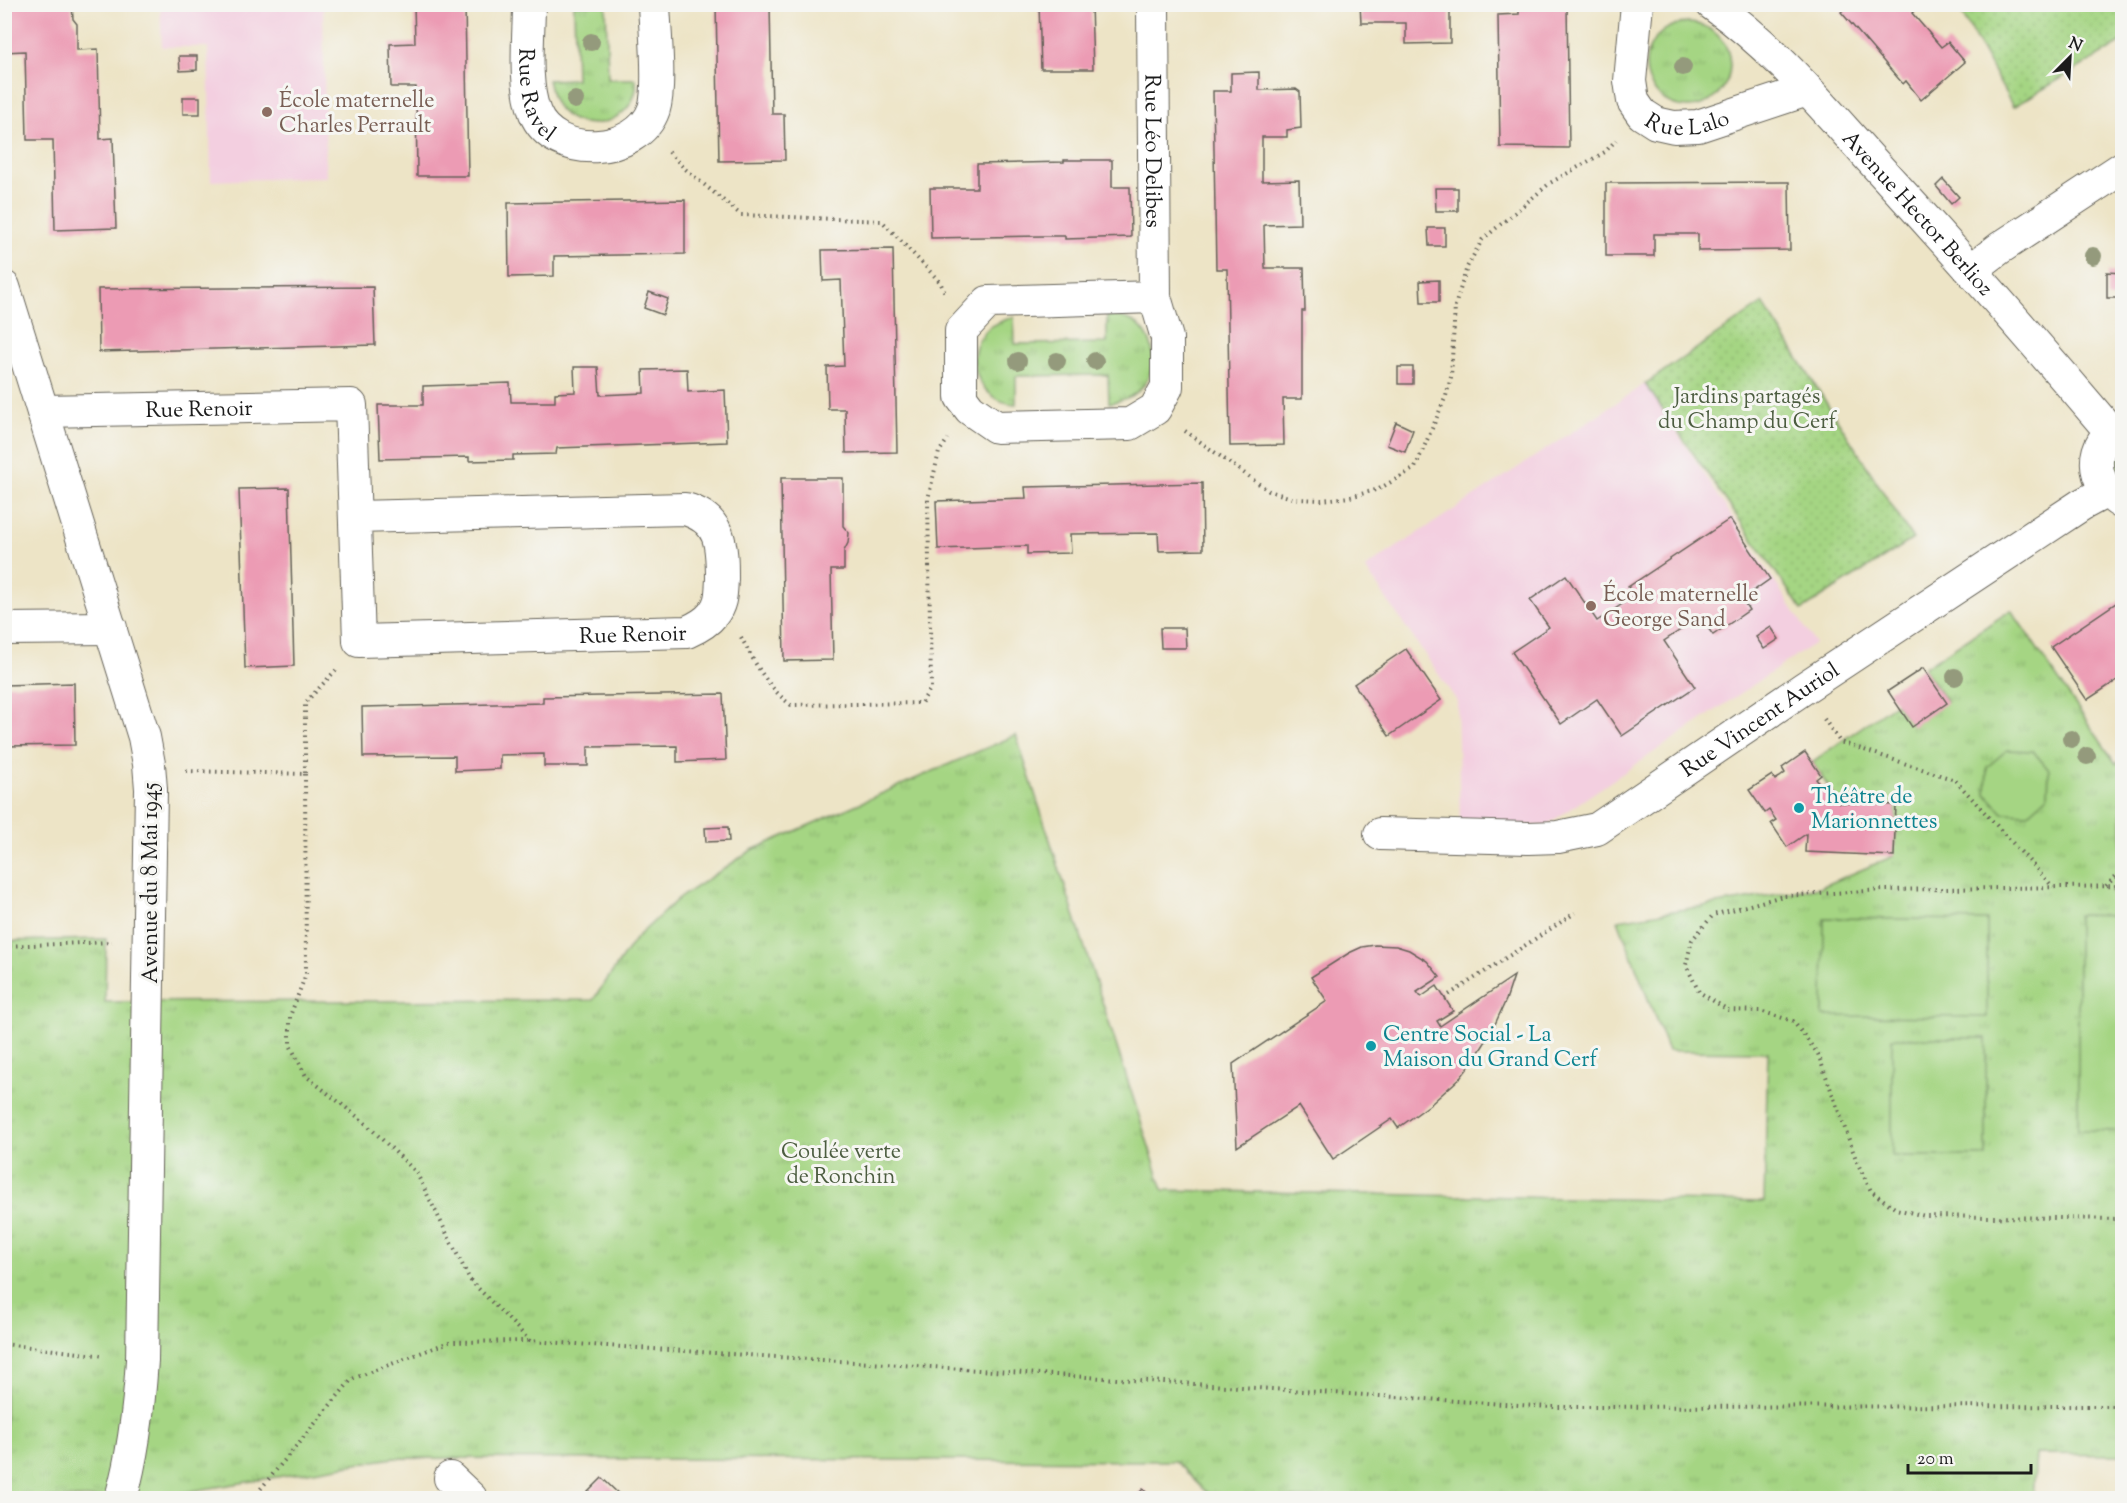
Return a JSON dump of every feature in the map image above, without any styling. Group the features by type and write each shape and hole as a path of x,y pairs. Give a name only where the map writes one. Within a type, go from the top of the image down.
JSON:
{"street":[{"name":"Rue Ravel","path":"529,4 529,91 536,116 553,136 576,145 608,146 626,139 644,126"},
{"path":"644,126 654,111 657,93 654,4"},
{"name":"Rue Léo Delibes","path":"1153,4 1155,297 1167,338 1167,387 1155,409"},
{"name":"Rue Lalo","path":"1637,4 1630,81 1633,101 1642,114 1656,123 1674,127 1698,126 1808,90"},
{"name":"Avenue Hector Berlioz","path":"1713,4 1756,39 1808,90 2117,429"},
{"path":"1971,270 2000,248 2086,194 2122,168"},
{"path":"2086,194 2122,193"},
{"name":"Avenue du 8 Mai 1945","path":"4,287 144,737 150,770 141,1360 139,1404 133,1448 121,1498"},
{"path":"1155,297 988,303 961,331 961,397 970,409 996,427 1130,424 1155,409"},
{"name":"Rue Renoir","path":"43,411 351,405 359,641 687,632 713,615 721,601"},
{"path":"2115,497 2099,479 2097,457 2102,444 2117,429"},
{"name":"Rue Vincent Auriol","path":"1380,834 1538,838 1558,837 1597,829 1804,688 2081,505 2115,497"},
{"path":"356,517 685,509 699,513 714,528 720,541 721,601"},
{"path":"4,629 111,628"}],"path":[{"path":"1155,409 1269,491 1295,499 1322,500 1350,497 1379,489 1415,468 1446,396 1451,377 1455,306 1467,267 1482,240 1550,183 1605,152 1642,114"},
{"path":"644,126 684,168 741,214 882,221 940,282 961,331"},
{"path":"721,601 761,675 776,694 790,705 921,703 931,688 928,499 939,452 970,409"},
{"path":"359,641 305,703 306,974 290,1016 290,1045 306,1076 364,1122 416,1172 470,1280 530,1341"},
{"path":"1804,688 1840,742 1955,780 2053,887"},
{"path":"150,770 305,774"},
{"path":"2106,886 2122,870"},
{"path":"2122,886 1883,890 1783,896 1713,915 1692,940 1686,965 1699,992 1728,1010 1760,1011 1793,1021 1818,1054 1857,1162 1871,1191 1896,1209 1925,1216 2122,1219"},
{"path":"1444,998 1575,913"},
{"path":"4,946 149,941"},
{"path":"253,1498 352,1379 449,1342 530,1341 1550,1407 2122,1406"},
{"path":"4,1344 141,1360"}],"shaded area":[{"name":"École maternelle Charles Perrault","path":"160,5 323,5 326,177 211,181 208,47 162,47"},
{"name":"École maternelle George Sand","path":"1645,384 1815,643 1545,826 1460,824 1457,701 1365,568"}],"green space":[{"path":"574,5 606,5 608,79 636,79 636,91 630,104 623,113 613,119 591,124 579,122 560,110 552,96 548,80 576,79"},
{"path":"1957,5 2122,5 2122,42 2013,107"},
{"path":"1680,23 1696,23 1712,30 1723,41 1730,57 1727,81 1718,95 1696,107 1680,107 1664,100 1653,89 1646,73 1646,57 1653,41 1664,30"},
{"name":"Jardins partagés du Champ du Cerf","path":"1763,303 1913,539 1802,610 1645,384"},
{"path":"1107,315 1134,322 1143,329 1152,349 1153,360 1147,380 1129,397 1109,403 1108,375 1016,376 1016,404 992,395 977,375 974,363 975,350 980,338 989,328 998,323 1014,317 1015,344 1107,343"},
{"path":"2122,445 2122,485 2115,476 2112,465"},
{"name":"Coulée verte de Ronchin","path":"2011,610 2116,764 2122,760 2122,1455 2036,1454 2033,1498 1619,1496 1616,1498 1212,1498 1175,1461 393,1458 149,1498 5,1498 4,941 106,939 105,1002 593,1000 636,938 679,898 752,850 1016,735 1163,1190 1764,1202 1768,1052 1668,1051 1618,920 1821,887 1894,856 1896,806 1839,803 1812,762 1896,703 1912,726 1947,702 1923,668"},
{"path":"2007,750 2033,751 2049,770 2048,796 2028,814 2003,813 1986,794 1987,767"},
{"path":"2078,915 2122,916 2122,1131 2078,1130"},
{"path":"1824,918 1987,920 1987,1017 1823,1016"},
{"path":"1892,1038 1986,1038 1986,1156 1892,1156"}],"building":[{"path":"4,4 72,4 73,19 77,24 77,50 98,49 100,139 113,138 116,228 55,230 53,140 27,140 25,51 4,52"},
{"path":"414,4 465,4 468,176 417,176 416,87 391,87 390,44 415,43"},
{"path":"716,4 770,4 772,114 784,114 785,160 719,161"},
{"path":"1039,4 1091,4 1093,69 1041,69"},
{"path":"1360,4 1450,4 1450,43 1406,44 1406,23 1361,23"},
{"path":"1519,4 1567,4 1569,148 1500,147 1498,15 1519,14"},
{"path":"1849,4 1921,4 1912,13 1941,47 1948,42 1965,62 1921,100 1906,81 1903,84 1841,12"},
{"path":"179,56 197,56 197,70 180,71"},
{"path":"1259,72 1259,90 1296,89 1300,92 1301,128 1287,130 1287,137 1262,137 1262,181 1299,180 1300,224 1264,225 1265,268 1304,268 1302,399 1283,399 1284,445 1230,446 1227,269 1216,269 1213,91 1231,91 1231,73"},
{"path":"183,97 200,97 200,114 183,114"},
{"path":"1064,160 1112,160 1112,187 1130,187 1131,237 931,238 930,188 977,188 977,164 1064,162"},
{"path":"1943,179 1959,197 1951,204 1936,186"},
{"path":"1789,182 1790,250 1698,251 1698,234 1654,234 1654,256 1606,256 1606,183"},
{"path":"1435,188 1458,188 1458,211 1436,211"},
{"path":"685,200 685,254 554,256 554,276 509,277 508,203"},
{"path":"1428,228 1445,228 1445,246 1429,246"},
{"path":"893,249 897,452 846,453 845,409 828,409 827,367 844,366 841,280 823,281 822,250"},
{"path":"2107,272 2122,273 2122,298 2107,298"},
{"path":"1439,280 1439,302 1421,302 1420,281"},
{"path":"373,287 375,345 99,352 98,289"},
{"path":"649,292 668,299 663,315 644,308"},
{"path":"574,367 598,367 600,395 644,393 643,370 687,369 688,392 725,390 727,442 557,448 556,454 513,455 513,460 469,461 469,457 380,459 378,405 423,405 423,386 510,383 511,402 555,402 555,393 575,392"},
{"path":"1398,367 1413,367 1413,384 1398,384"},
{"path":"1396,422 1413,430 1405,452 1387,445"},
{"path":"781,478 843,478 843,526 849,533 844,551 844,570 831,570 833,660 784,661"},
{"path":"1202,483 1203,550 1159,551 1158,533 1070,534 1071,553 1027,554 1027,546 938,549 936,501 1026,498 1025,487"},
{"path":"289,488 294,666 245,668 239,489"},
{"path":"1730,519 1770,579 1742,599 1749,610 1713,635 1700,617 1664,641 1695,687 1622,736 1597,699 1561,724 1512,652 1549,627 1530,600 1566,575 1597,621 1634,596 1628,587"},
{"path":"2122,599 2122,677 2087,700 2051,647"},
{"path":"1771,627 1779,639 1764,649 1756,637"},
{"path":"1160,628 1185,628 1186,648 1161,648"},
{"path":"1406,649 1441,700 1389,736 1354,684"},
{"path":"1923,668 1947,703 1912,727 1888,691"},
{"path":"74,683 75,745 4,746 4,685"},
{"path":"723,694 726,760 677,762 677,746 588,747 588,766 544,766 544,754 500,755 500,769 455,771 455,756 363,757 362,707 543,703 543,697"},
{"path":"1805,752 1821,775 1816,779 1823,788 1828,785 1839,803 1896,805 1894,856 1805,852 1806,834 1787,847 1771,823 1776,820 1769,810 1765,813 1749,790 1772,775 1775,780 1780,777 1785,773 1782,768"},
{"path":"728,827 729,841 706,842 705,828"},
{"name":"Centre Social - La Maison du Grand Cerf","path":"1396,946 1409,950 1427,961 1440,977 1417,992 1421,997 1437,986 1453,1011 1437,1021 1440,1026 1514,976 1491,1033 1474,1060 1461,1077 1431,1104 1398,1128 1392,1119 1333,1159 1299,1106 1237,1147 1233,1064 1327,1001 1311,977 1349,953 1362,947"},
{"path":"602,1478 623,1498 582,1498"},
{"path":"1143,1489 1152,1498 1134,1498"}],"place":[{"name":"École maternelle Charles Perrault","path":"267,112"},
{"name":"École maternelle George Sand","path":"1591,606"},
{"name":"Théâtre de Marionnettes","path":"1799,808"},
{"name":"Centre Social - La Maison du Grand Cerf","path":"1371,1046"}]}
